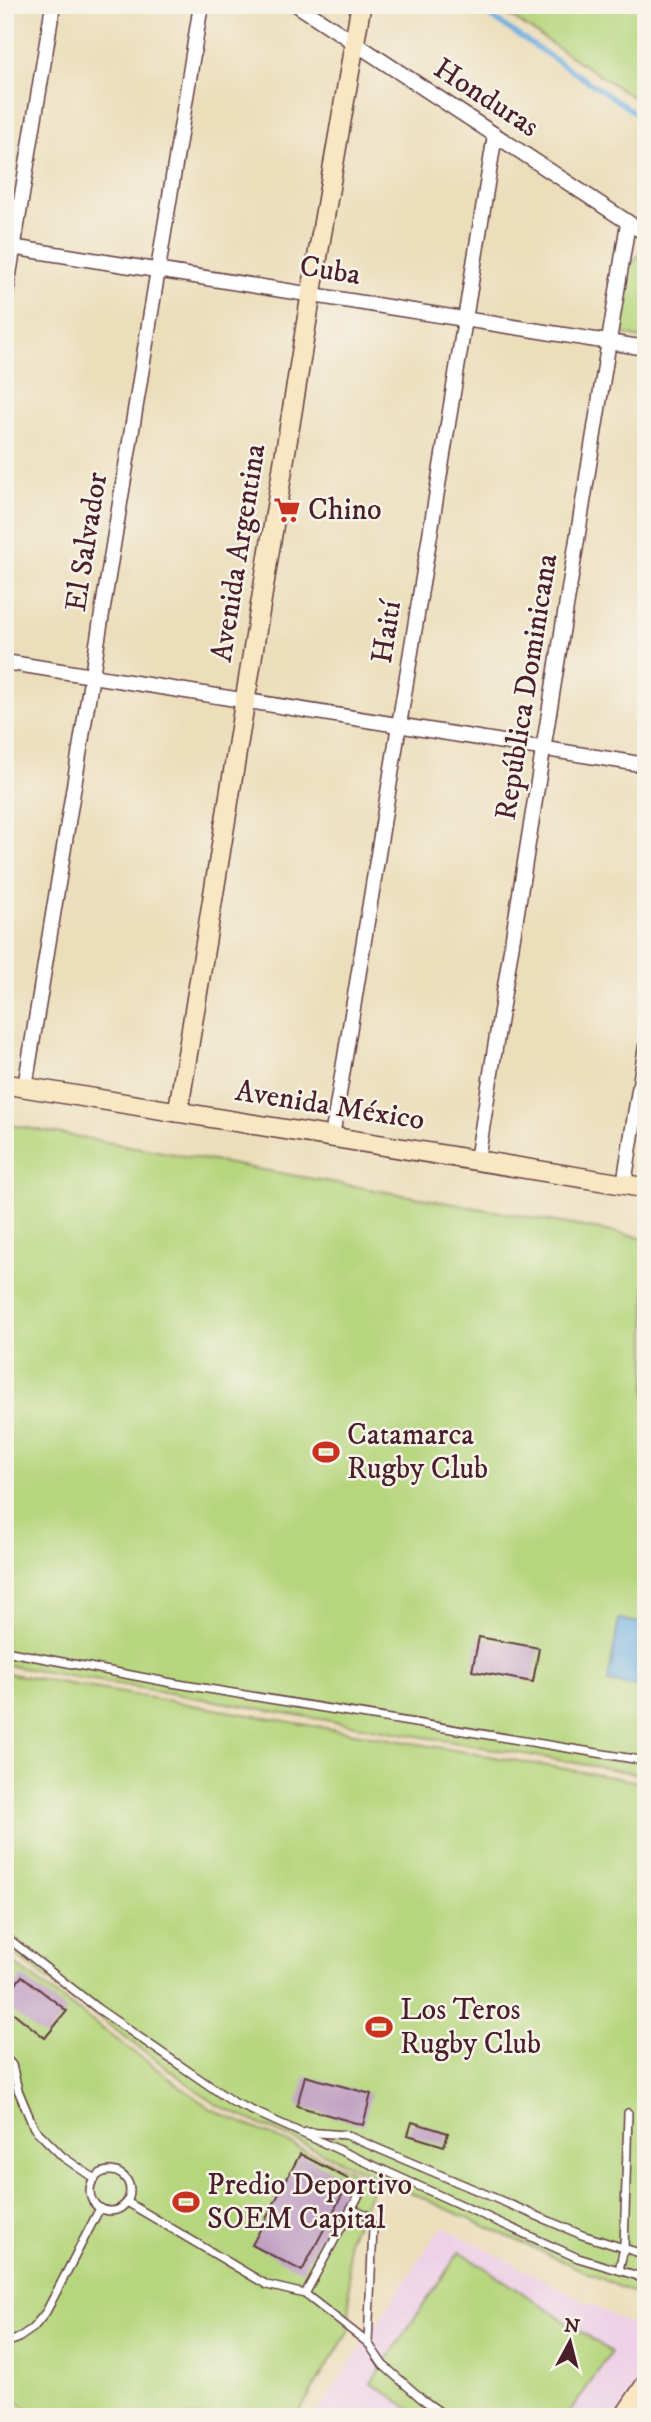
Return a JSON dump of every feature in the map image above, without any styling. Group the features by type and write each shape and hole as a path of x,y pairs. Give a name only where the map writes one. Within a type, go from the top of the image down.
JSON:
{"street":[{"path":"5,299 10,247 53,5"},
{"name":"El Salvador","path":"26,1087 201,5"},
{"name":"Honduras","path":"297,5 646,234"},
{"name":"Avenida Argentina","path":"178,1112 361,5"},
{"name":"Haití","path":"332,1137 495,135"},
{"name":"República Dominicana","path":"477,1160 628,223"},
{"name":"Cuba","path":"10,247 646,348"},
{"path":"5,662 646,765"},
{"path":"624,1184 646,1046"},
{"name":"Avenida México","path":"5,1084 646,1188"},
{"path":"624,2417 646,2384"}],"lane":[{"path":"5,1651 172,1683 646,1761"},
{"path":"5,1936 97,2008 233,2102 578,2258 646,2281"},
{"path":"5,2057 12,2065 18,2090 34,2128 63,2157 95,2179"},
{"path":"619,2270 624,2248 628,2113"},
{"path":"298,2132 346,2136 582,2235 646,2255"},
{"path":"106,2172 119,2173 129,2183 127,2202 117,2210 100,2208 92,2197 95,2179 106,2172"},
{"path":"305,2294 360,2193"},
{"path":"127,2202 267,2285 305,2294 368,2343 383,2365 447,2417"},
{"path":"5,2343 18,2339 33,2328 46,2312 100,2208"},
{"path":"351,2208 367,2215 373,2228 368,2343"}],"shaded area":[{"path":"442,2226 646,2333 646,2417 314,2417"}],"green space":[{"path":"493,5 646,5 646,106"},
{"path":"641,254 646,254 646,340 625,334 620,326 629,265"},
{"name":"Catamarca Rugby Club","path":"5,1124 646,1238 646,1775 5,1665"},
{"name":"Los Teros Rugby Club","path":"5,1673 646,1783 646,2299 217,2105 5,1948"},
{"name":"Predio Deportivo SOEM Capital","path":"5,1957 211,2109 376,2182 348,2240 350,2329 296,2417 42,2417 14,2400 5,2221"},
{"path":"460,2251 611,2352 567,2417 422,2417 371,2383"}],"water":[{"path":"619,1619 646,1624 646,1643 638,1687 608,1682"}],"building":[{"path":"479,1637 539,1648 533,1682 472,1671"},
{"path":"22,1976 67,2011 45,2038 5,2006 5,1997"},
{"path":"305,2076 371,2094 363,2125 297,2106"},
{"path":"412,2122 448,2133 444,2146 408,2135"},
{"path":"300,2154 350,2180 302,2271 252,2245"}],"waterway":[{"path":"473,5 646,120"}],"place":[{"name":"Chino","path":"287,510"},
{"name":"Catamarca Rugby Club","path":"326,1452"},
{"name":"Los Teros Rugby Club","path":"379,2027"},
{"name":"Predio Deportivo SOEM Capital","path":"186,2202"}]}
